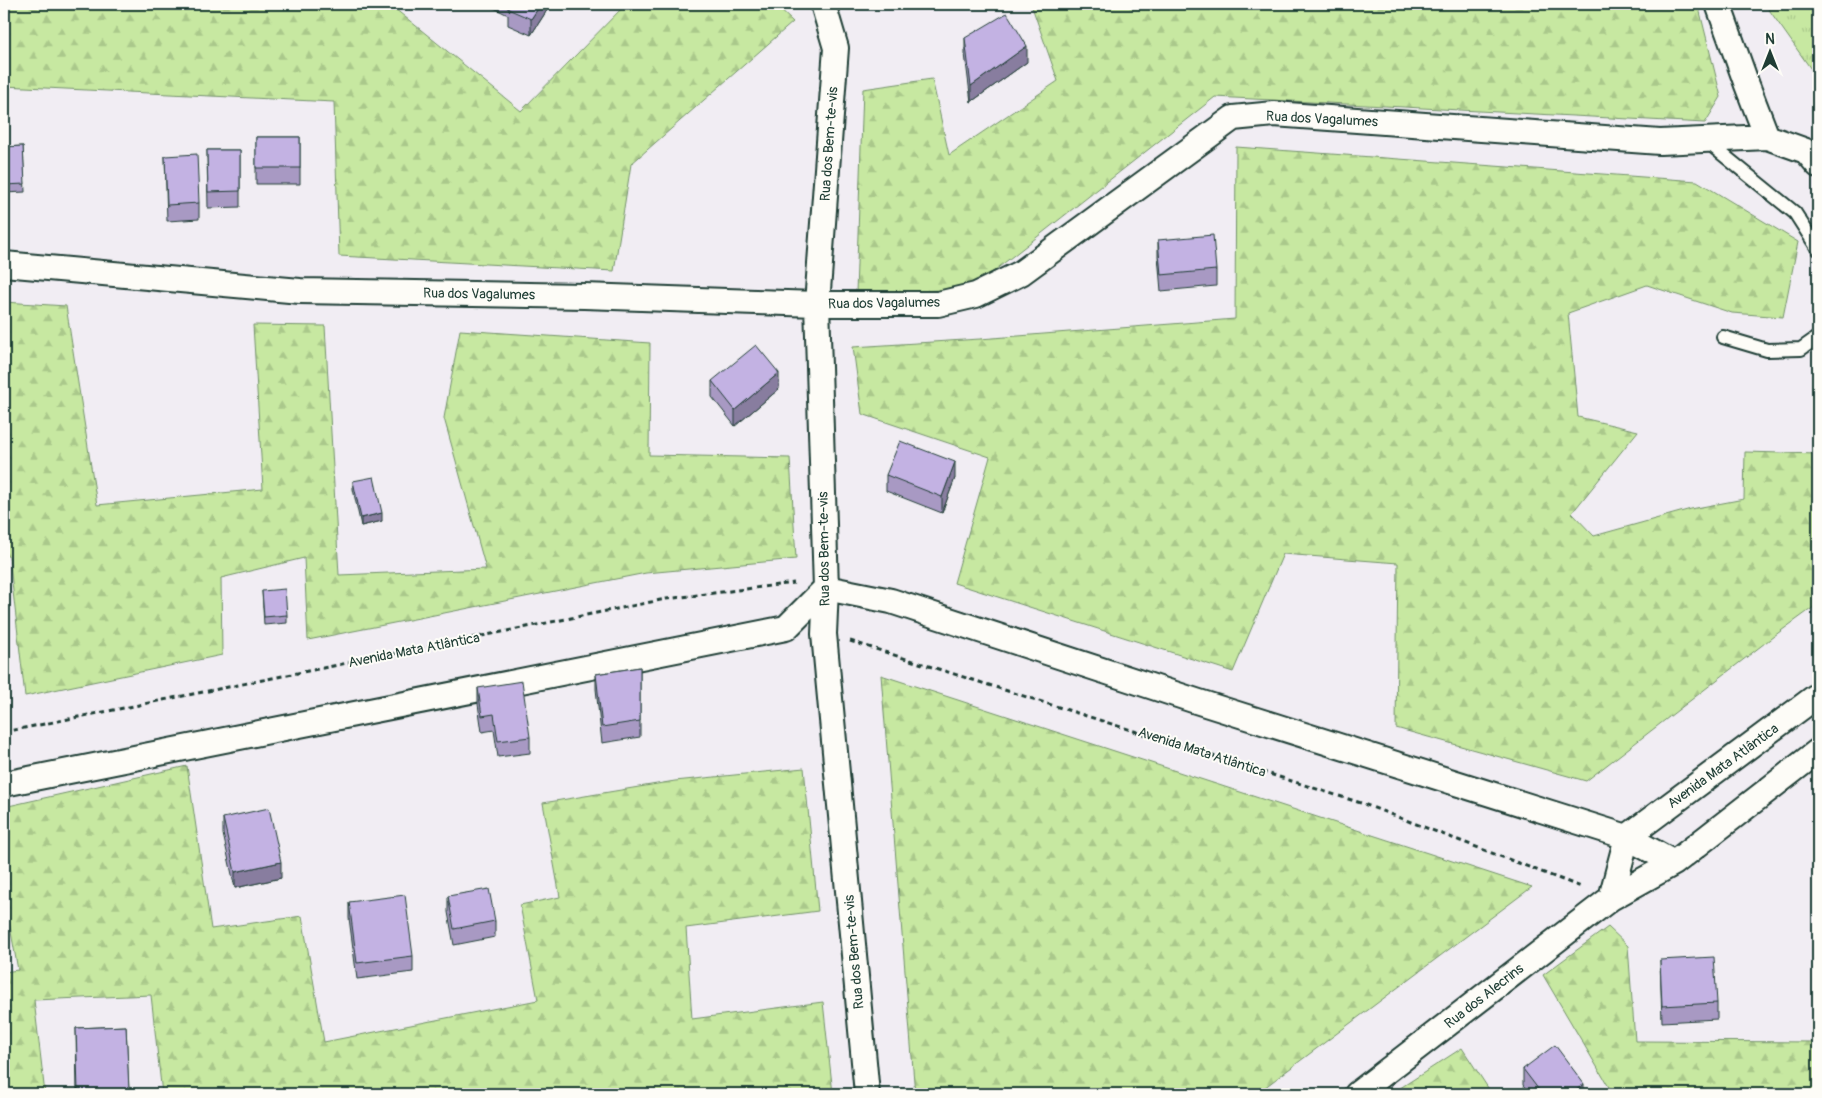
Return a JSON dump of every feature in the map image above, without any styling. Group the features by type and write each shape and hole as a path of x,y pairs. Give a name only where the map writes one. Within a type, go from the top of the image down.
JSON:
{"street":[{"name":"Rua dos Bem-te-vis","path":"823,4 836,48 817,304 826,588 824,634 867,1094"},
{"path":"1718,4 1768,137"},
{"name":"Rua dos Vagalumes","path":"4,264 300,291 584,296 817,304 938,304 976,295 1021,274 1233,118 1274,114 1660,142 1768,137 1806,151 1818,165"},
{"path":"4,784 786,628 826,588 891,601 1196,701 1627,837 1674,863 1818,751"},
{"name":"Avenida Mata Atlântica","path":"1627,837 1817,698"},
{"path":"1611,898 1627,837"},
{"name":"Rua dos Alecrins","path":"1357,1094 1611,898 1674,863"}],"lane":[{"path":"1703,139 1795,213 1818,249"},
{"path":"1723,337 1767,350 1801,349 1818,337"}],"path":[{"name":"Avenida Mata Atlântica","path":"4,732 666,599 793,582 826,588"},
{"name":"Avenida Mata Atlântica","path":"824,634 882,650 1361,803 1611,898"}],"green space":[{"path":"4,4 389,4 521,111 626,4 774,4 793,22 631,164 614,271 339,256 334,102 4,86"},
{"path":"1031,4 1698,4 1721,97 1705,123 1215,97 971,289 856,293 863,89 932,79 949,155 1058,81"},
{"path":"1765,4 1818,4 1818,79"},
{"path":"1236,147 1697,181 1798,242 1783,317 1732,313 1647,285 1568,313 1578,417 1638,431 1572,513 1594,536 1691,509 1744,499 1745,452 1817,454 1818,604 1586,781 1396,728 1398,563 1283,554 1233,672 954,583 990,457 862,414 853,347 1235,319"},
{"path":"4,302 66,306 97,505 263,489 253,325 325,326 339,575 486,569 444,418 460,330 650,343 649,455 790,458 796,559 646,573 308,640 304,558 221,578 222,655 25,696 9,556 4,556"},
{"path":"881,675 1532,887 1256,1094 915,1094"},
{"path":"187,766 211,929 302,916 324,1042 538,1000 520,905 560,897 543,803 675,781 804,768 818,911 686,928 692,1019 823,1002 833,1094 162,1094 151,995 34,1000 45,1094 4,1094 4,972 18,970 4,894 4,807"},
{"path":"1608,927 1628,946 1635,1041 1818,1042 1818,1094 1613,1094 1543,975"},
{"path":"1462,1048 1492,1094 1391,1094"}],"building":[{"path":"508,4 541,4 531,19 508,9"},
{"path":"1007,13 1027,46 971,86 965,38"},
{"path":"256,137 300,137 300,168 256,168"},
{"path":"23,146 25,184 4,185 4,147"},
{"path":"207,150 240,150 240,191 208,192"},
{"path":"197,154 199,203 167,205 165,156"},
{"path":"1213,235 1216,270 1161,275 1158,240"},
{"path":"756,345 779,373 735,410 712,381"},
{"path":"900,441 955,462 942,497 886,475"},
{"path":"374,477 382,513 361,518 353,481"},
{"path":"4,582 7,602 4,603"},
{"path":"285,589 287,615 264,617 262,591"},
{"path":"640,667 640,721 602,727 596,674"},
{"path":"522,681 530,737 498,741 494,714 482,716 478,688"},
{"path":"269,808 281,862 235,872 223,818"},
{"path":"489,889 495,921 454,929 448,896"},
{"path":"405,895 413,956 357,963 349,902"},
{"path":"1714,957 1717,1003 1662,1006 1660,960"},
{"path":"126,1026 129,1090 78,1091 76,1028"},
{"path":"1555,1045 1584,1084 1571,1094 1542,1094 1523,1069"}]}
